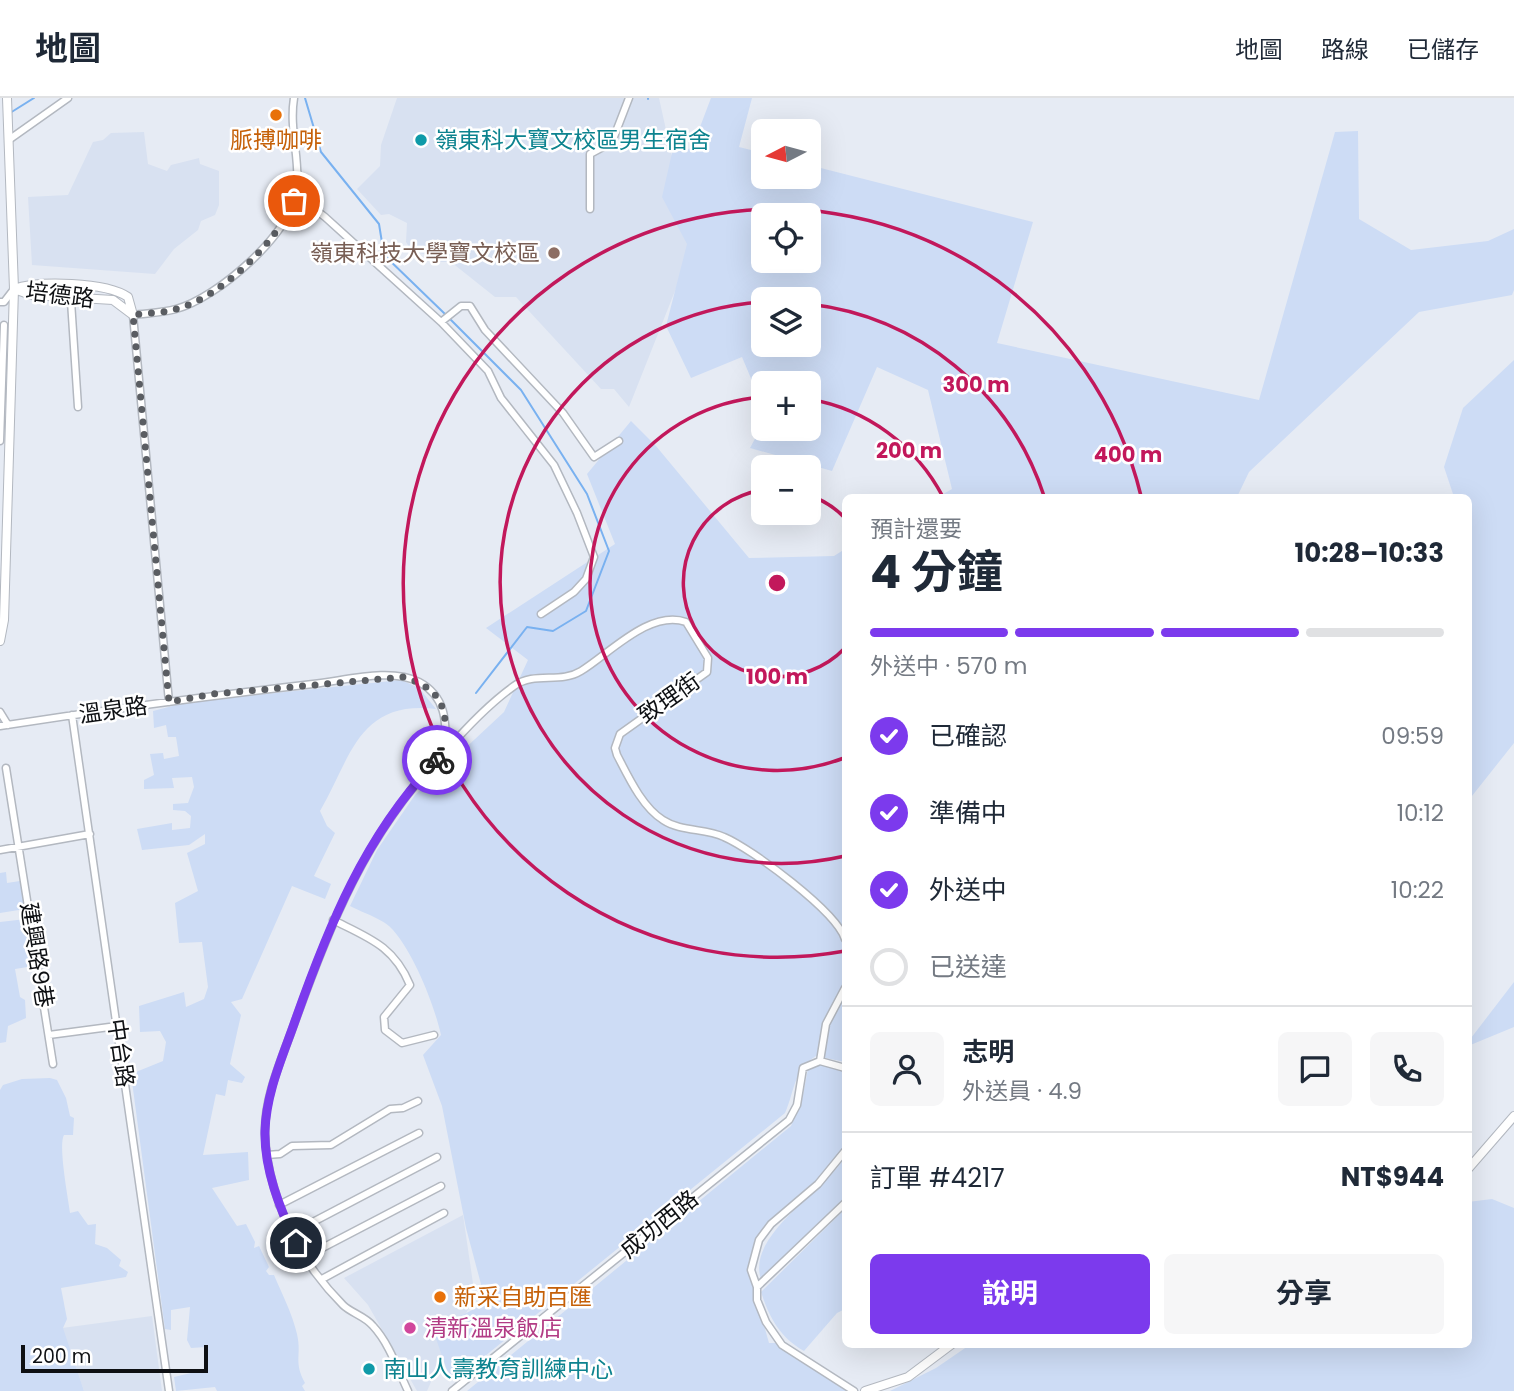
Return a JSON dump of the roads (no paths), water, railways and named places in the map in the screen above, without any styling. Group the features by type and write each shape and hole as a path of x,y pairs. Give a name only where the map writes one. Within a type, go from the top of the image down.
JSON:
{"street":[{"path":"9,135 68,98"},
{"path":"169,702 133,315 177,309 204,298 264,248 294,201 298,188 291,130 294,98"},
{"path":"590,209 590,154 612,142 629,98"},
{"path":"0,641 4,620 5,453 14,289 8,101"},
{"path":"294,201 304,201 325,217 441,322 488,371 501,398 554,465 587,535 594,557 586,579 574,592 541,614"},
{"name":"培德路","path":"0,302 4,302 14,289 31,283 109,288 128,297 133,315"},
{"path":"70,286 78,407"},
{"name":"培德路","path":"14,289 31,295 113,300 133,315"},
{"path":"441,322 461,306 470,306 485,330 563,413 594,457 619,441"},
{"path":"0,441 4,325"},
{"name":"致理街","path":"446,751 472,722 522,681 572,676 645,629 668,619 685,622 708,658 706,672 620,734 615,748 617,755 654,814 672,825 716,834 738,844 828,911 842,934"},
{"name":"溫泉路","path":"4,725 213,694 404,677 426,687 446,712 446,751"},
{"path":"0,712 4,725"},
{"name":"中台路","path":"72,715 169,1391"},
{"path":"408,1391 373,1325 345,1308 304,1257 279,1205 267,1155 266,1116 274,1079 333,920 353,875 387,821 417,781 446,751"},
{"name":"建興路9巷","path":"6,768 53,1064"},
{"path":"0,850 90,834"},
{"path":"333,920 388,948 406,976 410,985 384,1017 385,1030 402,1043 434,1035"},
{"path":"842,994 826,1024 820,1061 842,1067"},
{"path":"49,1035 117,1026"},
{"name":"成功西路","path":"452,1391 789,1120 797,1105 803,1068 820,1061"},
{"path":"267,1155 280,1154 292,1146 331,1145 390,1109 403,1108 418,1101"},
{"path":"1472,1164 1514,1116"},
{"path":"279,1205 419,1133"},
{"path":"842,1155 818,1184 771,1224 759,1240 751,1270 757,1287 757,1300 766,1322 782,1345 854,1391"},
{"path":"292,1233 437,1157"},
{"path":"304,1257 441,1186"},
{"path":"757,1287 842,1206"},
{"path":"322,1279 444,1213"},
{"path":"865,1391 908,1377 947,1348"}],"waterway":[{"path":"10,113 34,98"},
{"path":"305,98 321,152 379,224 384,255 445,314"},
{"path":"449,318 521,390 587,494 609,551 586,611 553,631 527,627 476,693"}],"place":[{"name":"脈搏咖啡","path":"276,115"},
{"name":"嶺東科大寶文校區男生宿舍","path":"421,140"},
{"name":"嶺東科技大學寶文校區","path":"554,253"},
{"name":"新采自助百匯","path":"440,1297"},
{"name":"清新溫泉飯店","path":"410,1328"},
{"name":"南山人壽教育訓練中心","path":"369,1369"}]}
